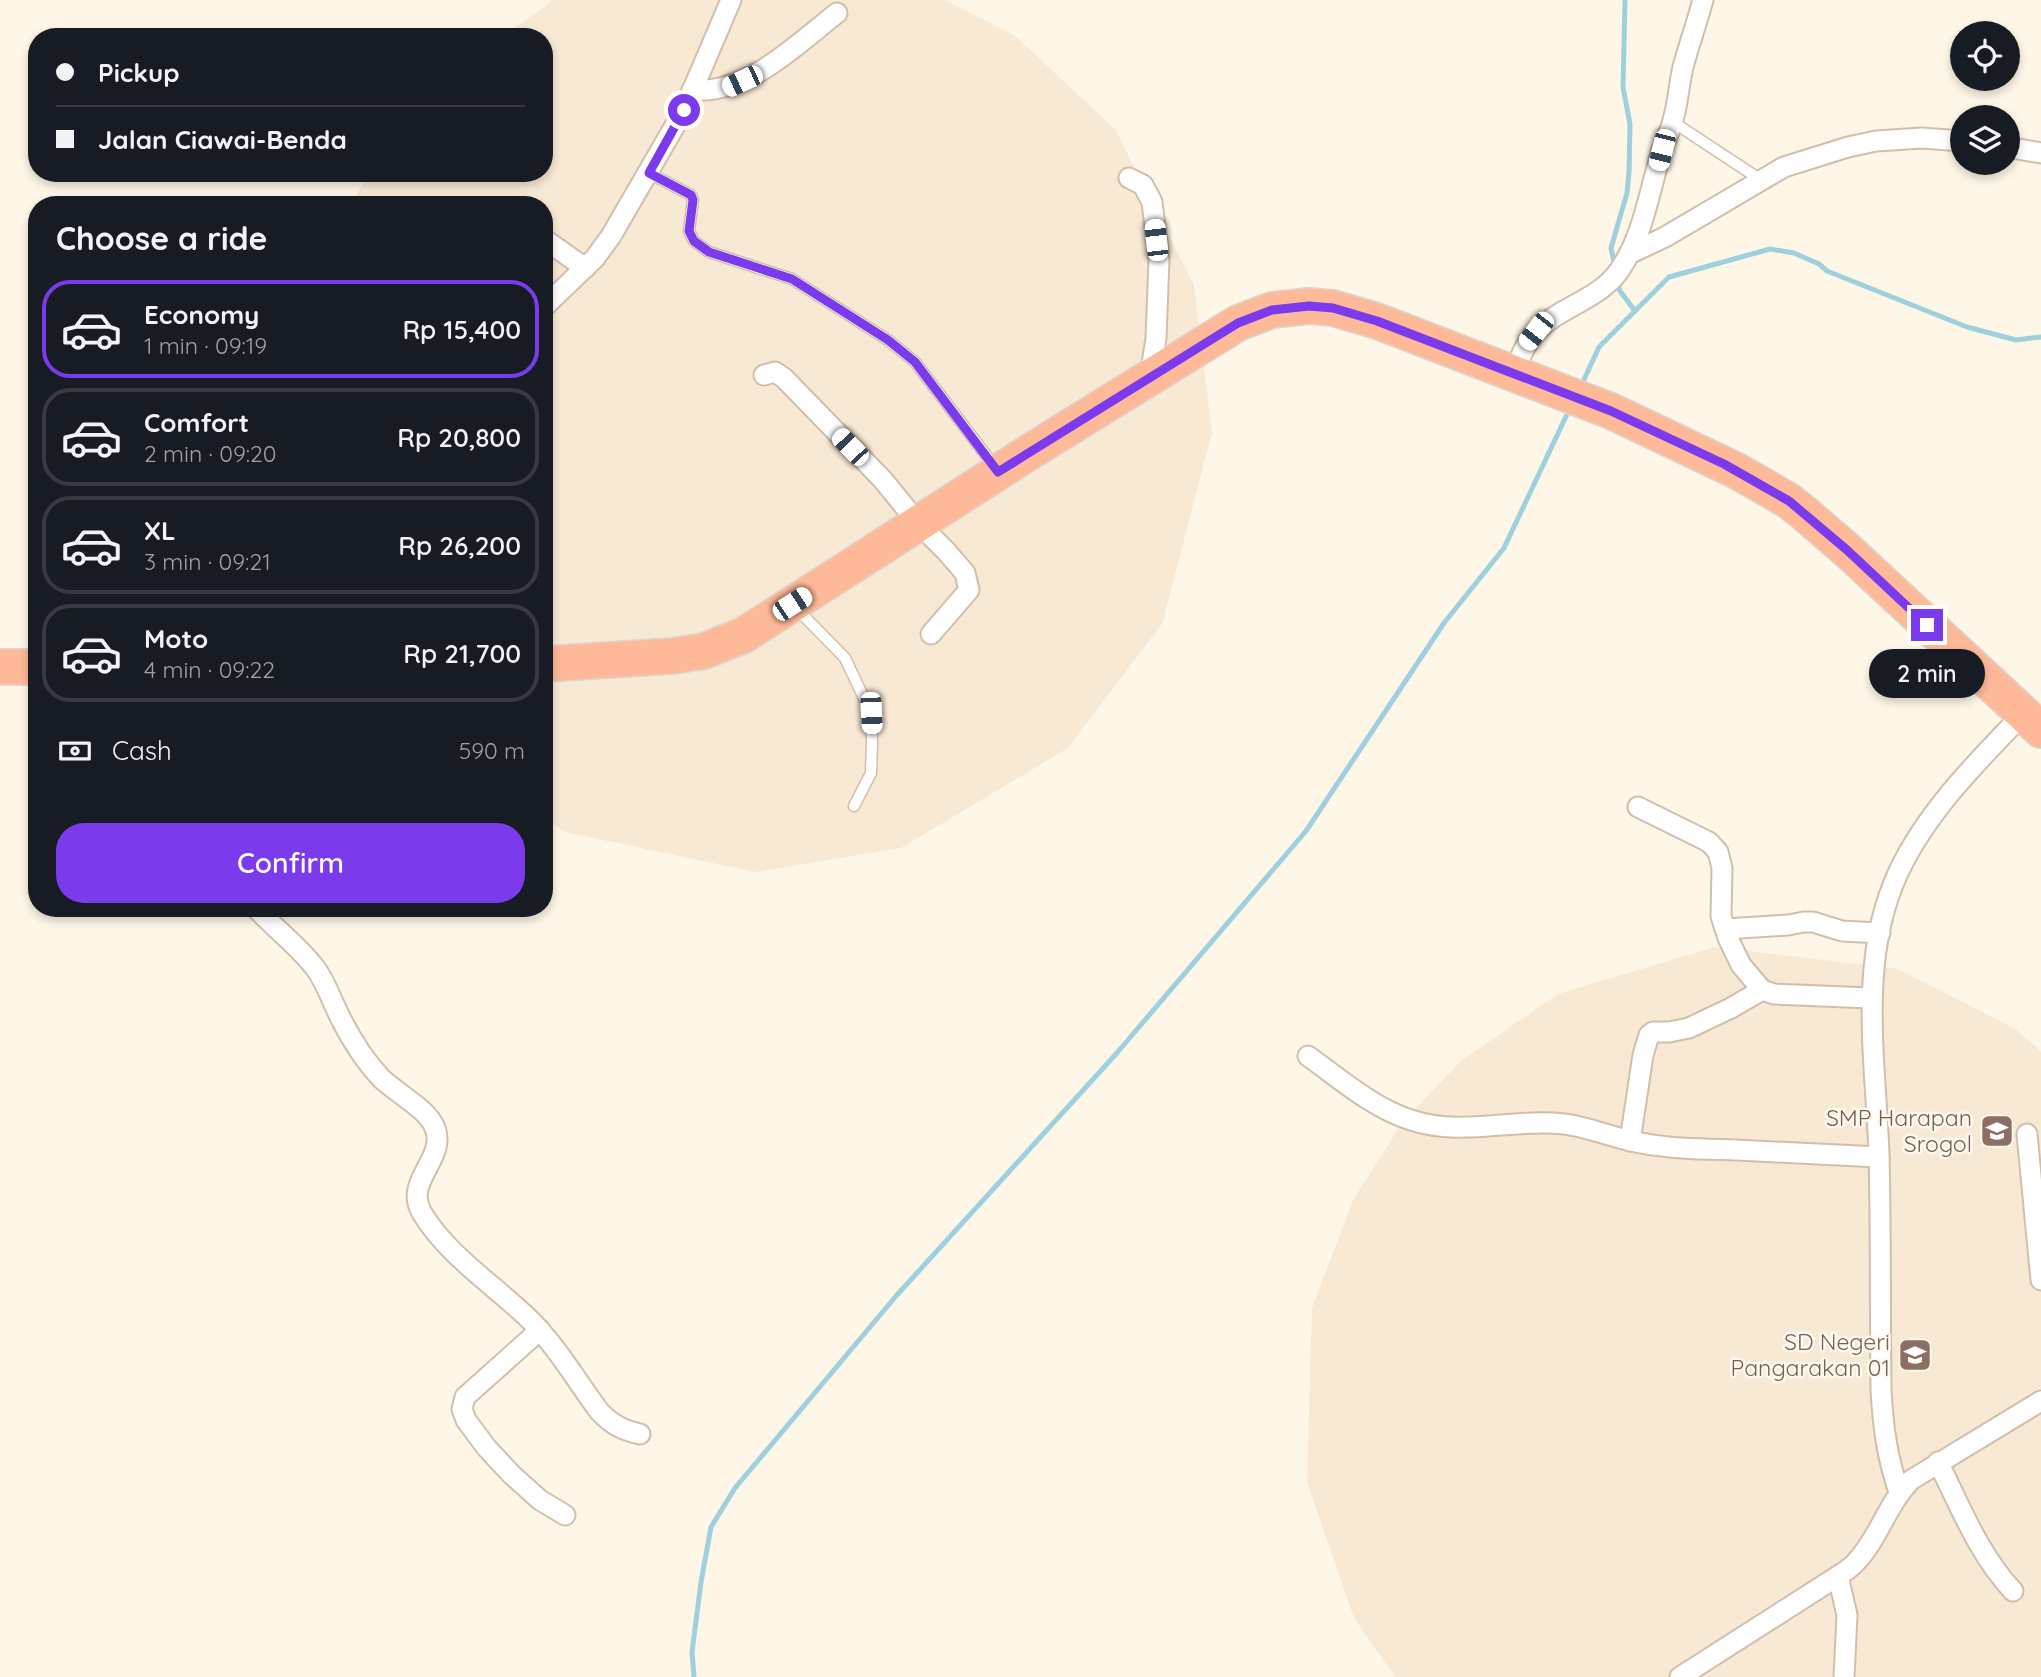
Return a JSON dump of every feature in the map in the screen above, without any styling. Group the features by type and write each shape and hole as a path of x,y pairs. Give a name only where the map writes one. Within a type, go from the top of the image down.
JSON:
{"highway":[{"path":"553,663 704,652 744,635 998,472 1238,323 1272,310 1309,306 1333,308 1377,321 1520,375 1611,411 1737,471 1789,501 1847,550 2032,722"},
{"path":"0,667 28,667"}],"street":[{"path":"553,298 585,268 611,236 649,173 684,110 731,0"},
{"path":"1520,375 1525,347 1536,331 1607,284 1629,254 1641,227 1662,150 1673,122 1683,68 1703,0"},
{"path":"692,90 727,88 758,74 837,13"},
{"path":"1629,254 1665,237 1784,167 1876,141 1923,138 1950,140"},
{"path":"2020,149 2041,153"},
{"path":"1129,178 1143,185 1152,202 1159,272 1156,338 1150,377"},
{"path":"553,245 585,268"},
{"path":"764,375 775,372 784,378 883,481 965,573 969,590 931,634"},
{"path":"1899,1492 1889,1462 1883,1427 1879,1157 1871,998 1880,933 1888,900 1899,872 1942,803 1964,775 2032,722"},
{"path":"1638,807 1709,842 1718,852 1721,868 1721,916 1725,929 1741,965 1762,990 1774,994 1871,998"},
{"path":"265,917 317,970 340,1017 365,1058 383,1080 429,1118 436,1129 438,1140 435,1150 418,1187 417,1199 422,1213 466,1263 540,1330 598,1411 619,1428 640,1434"},
{"path":"1725,929 1813,922 1842,931 1880,933"},
{"path":"1630,1140 1643,1055 1649,1035 1653,1032 1689,1028 1762,990"},
{"path":"1308,1056 1364,1096 1409,1120 1447,1128 1565,1124 1630,1140 1680,1148 1879,1157"},
{"path":"2027,1133 2041,1280"},
{"path":"540,1330 465,1397 462,1409 466,1420 511,1474 540,1500 565,1515"},
{"path":"1680,1677 1856,1563 1899,1492 1911,1479 2041,1401"},
{"path":"1938,1462 1981,1547 2013,1591"},
{"path":"1838,1576 1847,1615 1844,1677"}],"lane":[{"path":"1673,122 1761,180"},
{"path":"649,173 691,195 693,200 689,231 694,241 709,252 792,279 862,322 915,362 998,472"},
{"path":"792,604 845,658 871,713 871,773 854,806"}],"shaded area":[{"path":"554,0 945,0 1014,35 1115,129 1194,285 1212,433 1162,624 1068,748 901,848 755,872 565,832 553,823 553,196 356,196 364,182 553,182 553,28 514,28"},
{"path":"1715,947 1898,969 2017,1030 2041,1052 2041,1677 1395,1677 1354,1618 1307,1482 1312,1308 1353,1200 1402,1123 1461,1061 1558,994"}],"waterway":[{"path":"1615,266 1611,248 1627,193 1629,172 1630,124 1623,87 1625,0"},
{"path":"1581,386 1599,347 1669,277 1770,249 1794,253 1819,264 1827,271 1967,327 2016,340 2041,337"},
{"path":"1617,279 1620,291 1635,311"},
{"path":"694,1677 692,1652 711,1527 735,1488 896,1296 1116,1054 1306,831 1444,623 1504,548 1570,408"}],"place":[{"name":"SMP Harapan Srogol","path":"1997,1131"},
{"name":"SD Negeri Pangarakan 01","path":"1915,1355"}],"route":[{"path":"684,110 649,173 691,195 693,200 689,231 694,241 709,252 792,279 888,340 915,362 998,472 1238,323 1272,310 1309,306 1333,308 1377,321 1611,411 1737,471 1789,501 1804,513 1927,625"}]}
